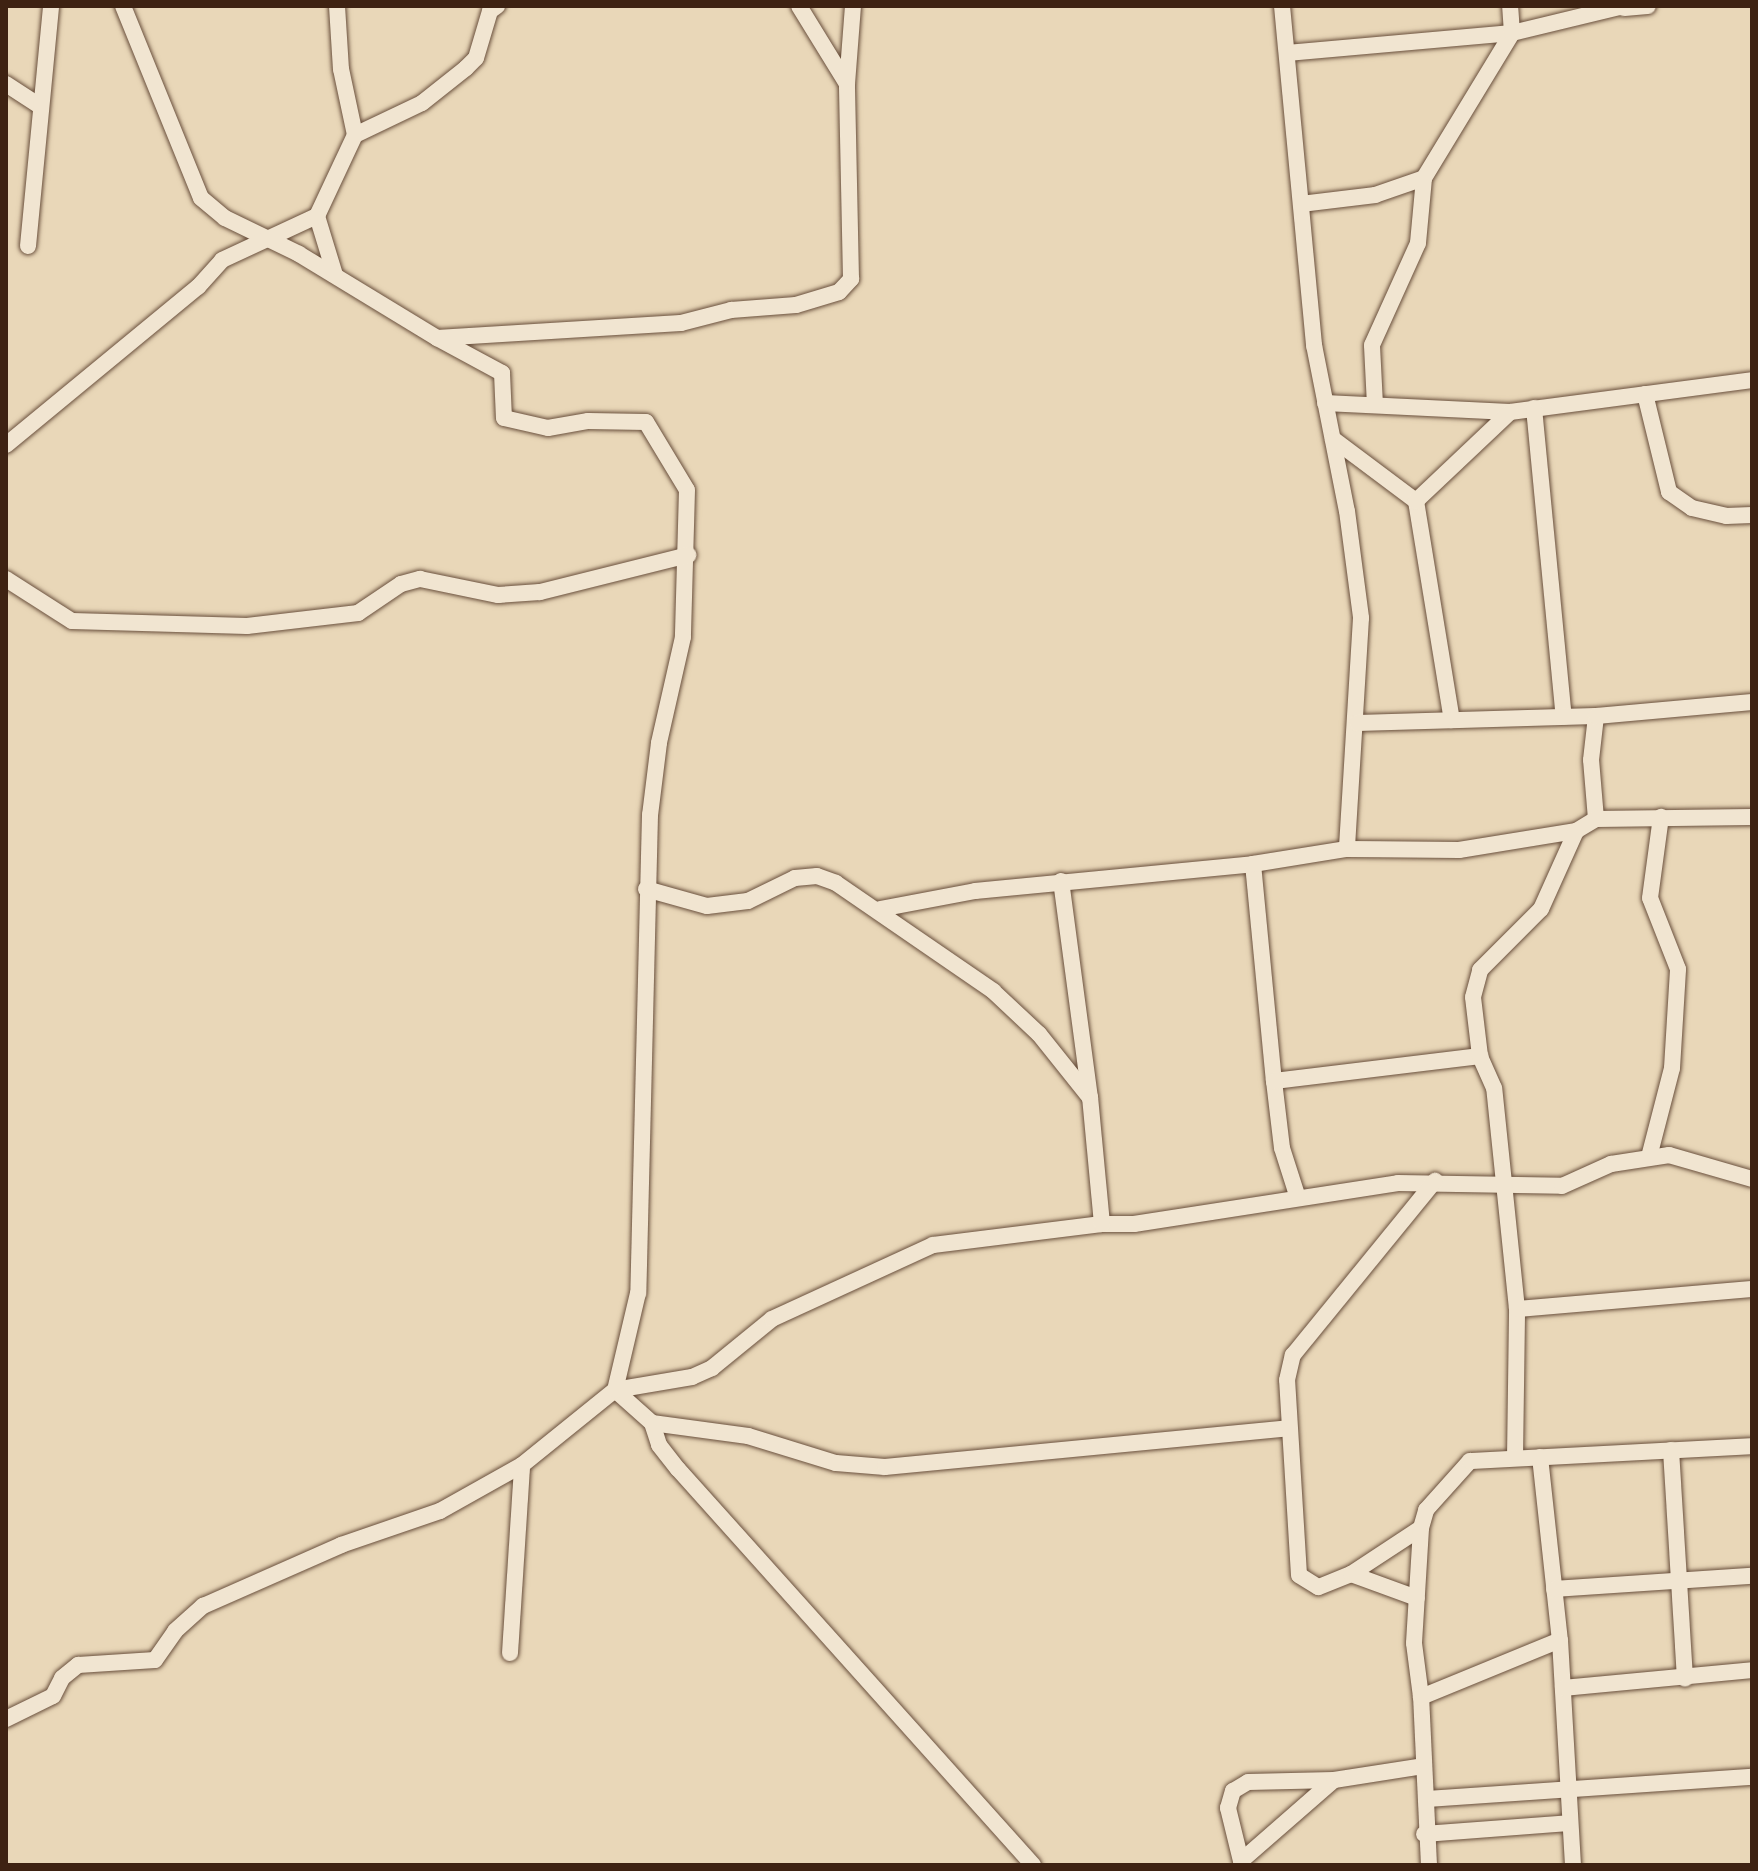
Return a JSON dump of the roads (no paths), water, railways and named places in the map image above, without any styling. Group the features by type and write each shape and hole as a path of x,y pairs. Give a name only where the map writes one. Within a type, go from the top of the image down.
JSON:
{"street":[{"path":"28,246 38,105 51,6"},
{"path":"123,6 201,198 265,241 335,275 387,312 502,373 504,418 548,428 588,421 646,422 687,490 688,555 683,637 659,743 646,889 638,1293 615,1390"},
{"path":"6,445 170,311 222,260 317,216 331,194 355,135 341,69 337,6"},
{"path":"355,135 422,103 466,68 476,58 490,11 497,6"},
{"path":"799,6 847,84"},
{"path":"437,338 681,323 731,310 796,305 839,292 851,279 847,84 853,6"},
{"path":"1282,6 1314,345 1333,439 1361,618 1347,849"},
{"path":"1375,405 1372,345 1418,243 1424,178 1512,33 1510,6"},
{"path":"1287,53 1512,33 1586,12 1648,6"},
{"path":"6,84 38,105"},
{"path":"1301,204 1375,195 1424,178"},
{"path":"317,216 335,275"},
{"path":"1325,403 1510,412 1752,380"},
{"path":"1645,394 1669,492 1692,508 1726,516 1752,515"},
{"path":"1534,408 1564,717"},
{"path":"1416,501 1510,412"},
{"path":"1333,439 1416,501 1452,720"},
{"path":"6,579 72,621 247,626 358,613 401,584 420,579 498,595 540,592 688,555"},
{"path":"1357,723 1596,716 1752,702"},
{"path":"1596,716 1591,760 1596,819"},
{"path":"1649,1157 1672,1068 1678,969 1650,898 1661,817"},
{"path":"880,909 1061,881 1253,864 1347,849 1459,850 1576,831 1596,819 1752,817"},
{"path":"1515,1458 1517,1309 1500,1184 1494,1088 1480,1056 1473,997 1480,970 1541,909 1576,831"},
{"path":"1253,864 1282,1148 1297,1195"},
{"path":"646,889 707,906 748,901 795,878 817,876 880,909 993,991 1039,1034 1090,1098"},
{"path":"1061,881 1090,1098 1102,1224"},
{"path":"1274,1081 1480,1056"},
{"path":"6,1719 53,1696 62,1678 78,1665 117,1660 147,1665 203,1606 341,1545 440,1511 522,1465 615,1390 692,1377 712,1368 772,1319 933,1245 1102,1224 1134,1224 1297,1195 1435,1181 1483,1187 1500,1184 1562,1186 1611,1164 1669,1155 1752,1179"},
{"path":"1421,1528 1351,1574 1318,1587 1299,1575 1288,1428 1288,1370 1293,1355 1435,1181"},
{"path":"1517,1309 1752,1289"},
{"path":"615,1390 652,1423 659,1445 678,1469 1033,1865"},
{"path":"652,1423 748,1436 836,1463 885,1467 1288,1428"},
{"path":"1429,1865 1424,1834 1427,1799 1421,1697 1414,1643 1421,1528 1426,1510 1453,1474 1470,1461 1752,1446"},
{"path":"1671,1450 1685,1679"},
{"path":"1540,1457 1560,1640 1565,1788 1573,1865"},
{"path":"510,1653 522,1465"},
{"path":"1351,1574 1417,1598"},
{"path":"1554,1589 1752,1576"},
{"path":"1421,1697 1560,1640"},
{"path":"1563,1688 1685,1679 1752,1670"},
{"path":"1334,1780 1242,1863 1228,1808 1233,1791 1248,1782 1334,1780 1423,1766"},
{"path":"1427,1799 1752,1777"},
{"path":"1424,1834 1569,1823"}]}
